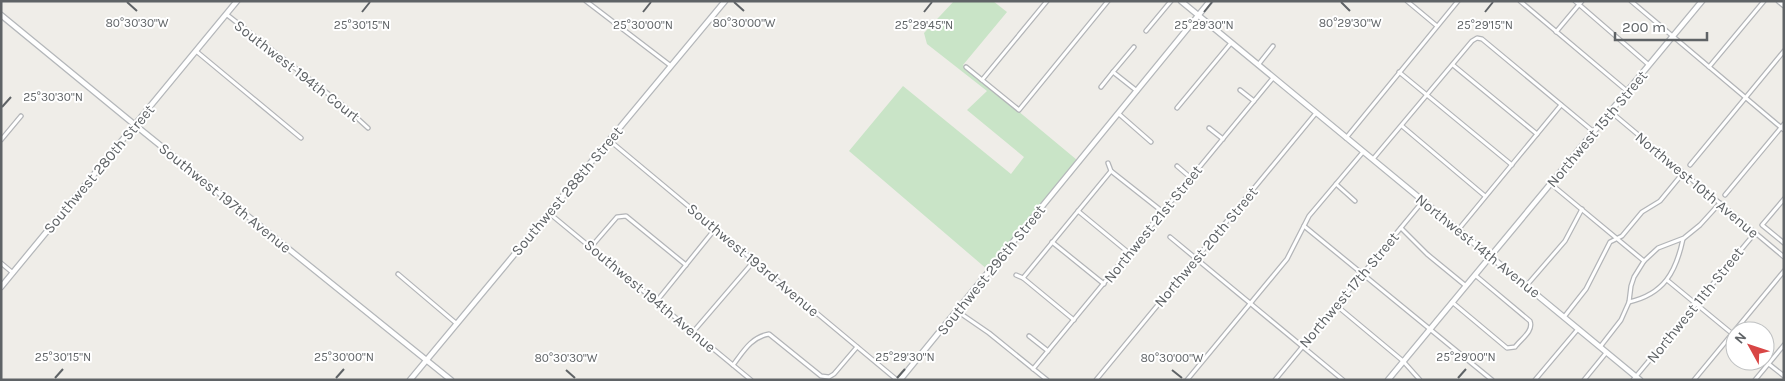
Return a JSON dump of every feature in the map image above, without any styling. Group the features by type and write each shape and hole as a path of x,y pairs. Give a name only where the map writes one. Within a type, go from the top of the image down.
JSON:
{"street":[{"path":"226,14 237,1"},
{"path":"586,1 671,66"},
{"name":"Southwest 288th Street","path":"410,380 724,1"},
{"path":"982,80 1048,1"},
{"path":"966,67 1019,110 1108,1"},
{"path":"1146,31 1171,1"},
{"name":"Northwest 14th Avenue","path":"1181,1 1491,256 1636,379"},
{"name":"Southwest 296th Street","path":"899,380 1210,1"},
{"path":"1407,1 1437,26"},
{"path":"1346,138 1458,1"},
{"path":"1520,1 1627,92"},
{"path":"1575,1 1649,65"},
{"path":"1556,32 1582,1"},
{"path":"1631,1 1782,129"},
{"path":"1636,6 1640,1"},
{"name":"Northwest 15th Street","path":"1388,380 1702,1"},
{"path":"1709,67 1764,1"},
{"path":"1779,1 1784,5"},
{"name":"Southwest 280th Street","path":"1,287 226,14"},
{"name":"Southwest 194th Court","path":"226,14 345,107 368,128"},
{"name":"Southwest 197th Avenue","path":"1,15 135,126 450,380"},
{"path":"1373,160 1472,41 1477,38 1482,39 1594,132"},
{"path":"1177,108 1231,43"},
{"path":"1258,65 1273,46"},
{"path":"1101,87 1134,47"},
{"path":"1690,165 1784,51"},
{"path":"196,52 301,138"},
{"path":"1453,65 1537,134"},
{"path":"1113,72 1137,92"},
{"path":"1399,72 1512,165"},
{"name":"Northwest 21st Street","path":"1033,369 1273,78"},
{"path":"1240,90 1254,101"},
{"path":"1458,230 1562,105"},
{"name":"Northwest 10th Avenue","path":"1611,112 1784,257"},
{"name":"Northwest 20th Street","path":"1096,380 1316,113"},
{"path":"1119,114 1150,142"},
{"path":"1,140 21,116"},
{"path":"1725,195 1782,129 1784,124"},
{"path":"1402,126 1486,196"},
{"path":"1209,128 1222,140"},
{"name":"Southwest 193rd Avenue","path":"609,140 899,380"},
{"path":"1187,380 1287,259 1309,216 1363,152"},
{"path":"1108,163 1111,171 1162,212"},
{"path":"1178,166 1191,178"},
{"path":"1023,278 1111,171"},
{"path":"1564,317 1586,289 1610,242 1622,236 1642,212 1660,201 1683,173"},
{"path":"1336,184 1355,201"},
{"path":"1551,184 1644,261"},
{"path":"1784,199 1762,225 1784,243"},
{"name":"Northwest 17th Street","path":"1275,380 1423,201"},
{"path":"1600,347 1621,320 1629,302 1634,277 1644,261 1658,248 1684,238 1700,225 1720,203"},
{"path":"1527,286 1565,241 1582,210"},
{"path":"1078,211 1129,254"},
{"name":"Southwest 194th Avenue","path":"549,212 751,380"},
{"path":"591,246 617,217 626,216 686,265"},
{"path":"1304,226 1492,380"},
{"path":"1401,228 1466,286"},
{"path":"656,302 716,229"},
{"name":"Northwest 11th Street","path":"1636,379 1755,233"},
{"path":"1170,237 1343,380"},
{"path":"1629,302 1645,297 1667,280 1679,260 1684,238"},
{"path":"1052,242 1104,284"},
{"path":"693,332 754,261"},
{"path":"1,263 13,273"},
{"path":"1745,321 1784,271"},
{"path":"398,274 457,324"},
{"path":"1016,275 1023,278 1074,320"},
{"path":"1452,302 1507,348 1512,348 1530,329 1530,321 1475,275"},
{"path":"1667,280 1725,328"},
{"path":"1337,306 1403,361 1420,380"},
{"path":"957,311 989,333 1047,380"},
{"path":"1535,380 1578,329"},
{"path":"732,365 752,340 769,334 821,376 829,378 857,347"},
{"path":"1029,336 1048,351"},
{"path":"1694,380 1725,345"},
{"path":"1775,354 1784,345"},
{"path":"1584,380 1606,353"}],"green space":[{"path":"954,1 993,1 1007,12 963,65 1077,160 988,270 849,151 903,86 1011,174 1024,157 967,110 987,91 927,44 924,33"}]}
